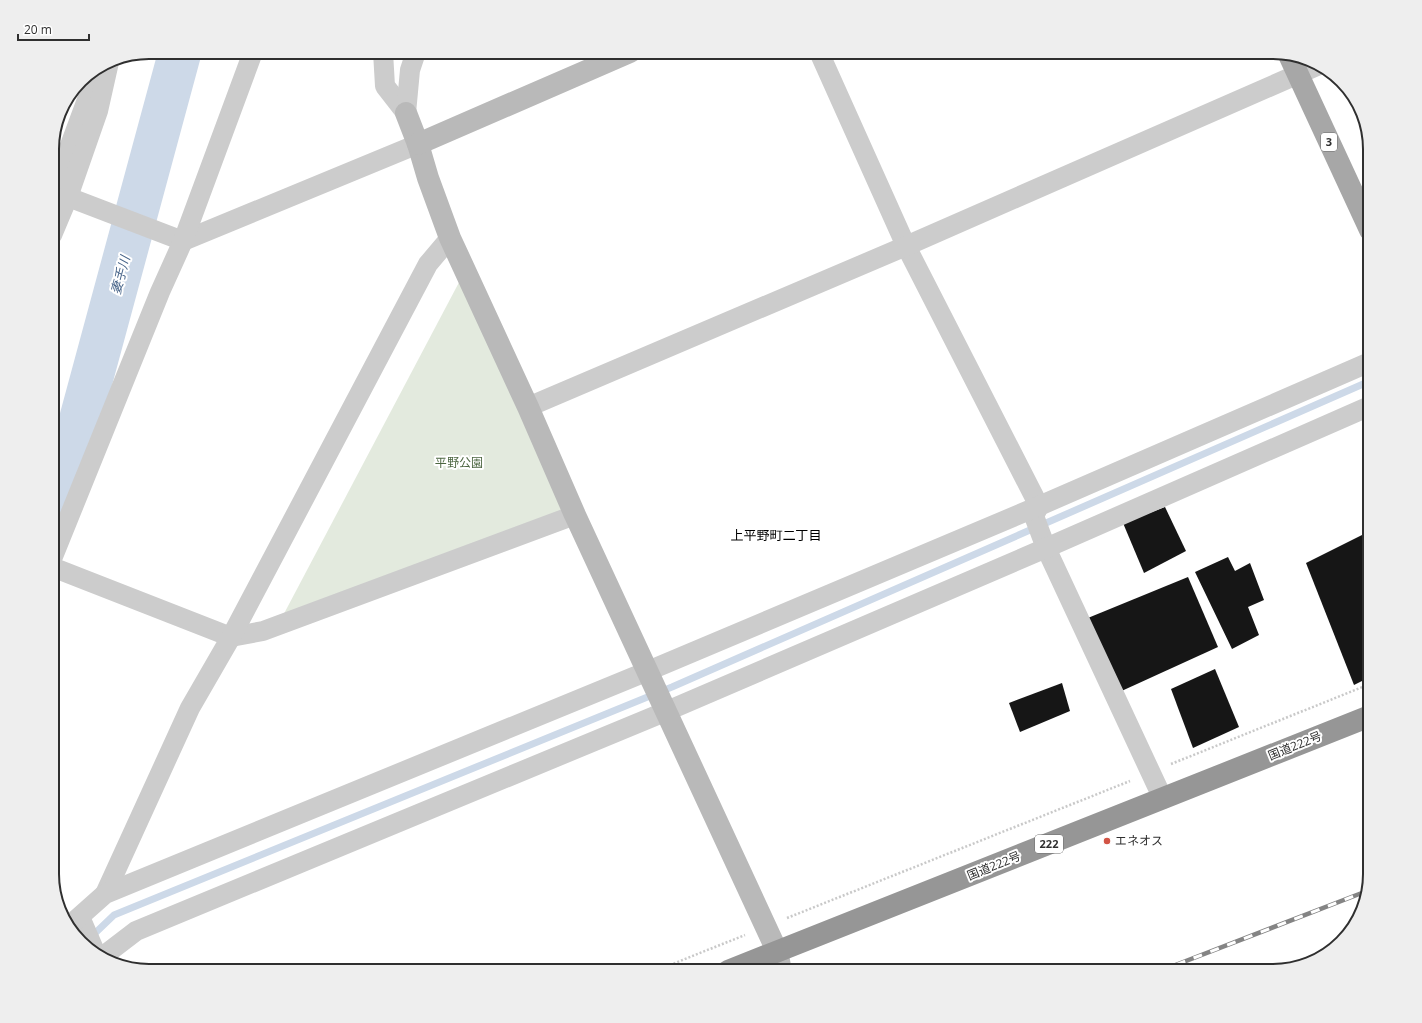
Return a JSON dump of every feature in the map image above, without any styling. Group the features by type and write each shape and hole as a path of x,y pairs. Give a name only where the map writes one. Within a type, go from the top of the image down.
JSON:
{"highway":[{"name":"国道222号","path":"764,964 779,961 1163,799 1363,719"}],"main road":[{"name":"3","path":"1292,61 1363,215"}],"street":[{"path":"59,542 160,292 179,239 250,59"},
{"path":"383,59 385,86 406,114 418,144 428,178 450,238 528,407 575,515 766,926 779,961"},
{"path":"406,114 410,70 414,59"},
{"path":"68,198 179,239 630,59"},
{"path":"822,59 906,246 1037,511 1044,542 1163,799"},
{"path":"528,407 906,246 1312,68"},
{"path":"59,219 68,198 98,111 107,69"},
{"path":"68,198 96,77"},
{"path":"90,942 78,923 105,894 190,708 231,637 428,264 450,238"},
{"path":"105,894 651,677 1037,511 1363,365"},
{"path":"101,950 136,931 1044,542 1363,409"},
{"path":"59,570 231,637 271,628 575,515"}],"path":[{"path":"672,964 1363,687"}],"green space":[{"name":"平野公園","path":"465,271 572,507 278,625"}],"building":[{"path":"1165,507 1186,551 1144,573 1123,523"},
{"path":"1363,534 1363,680 1354,685 1306,563"},
{"path":"1228,557 1235,571 1250,563 1264,600 1248,607 1259,635 1232,649 1195,572"},
{"path":"1188,577 1218,647 1115,694 1083,620"},
{"path":"1215,669 1239,727 1193,748 1171,689"},
{"path":"1062,683 1070,711 1020,732 1009,703"}],"waterway":[{"name":"妻手川","path":"59,480 72,451 178,59"},
{"path":"90,938 114,915 672,687 1363,384"}],"railway":[{"path":"1178,964 1361,893"}],"place":[{"name":"エネオス","path":"1107,841"}],"district":[{"name":"上平野町二丁目","path":"776,535"}]}
